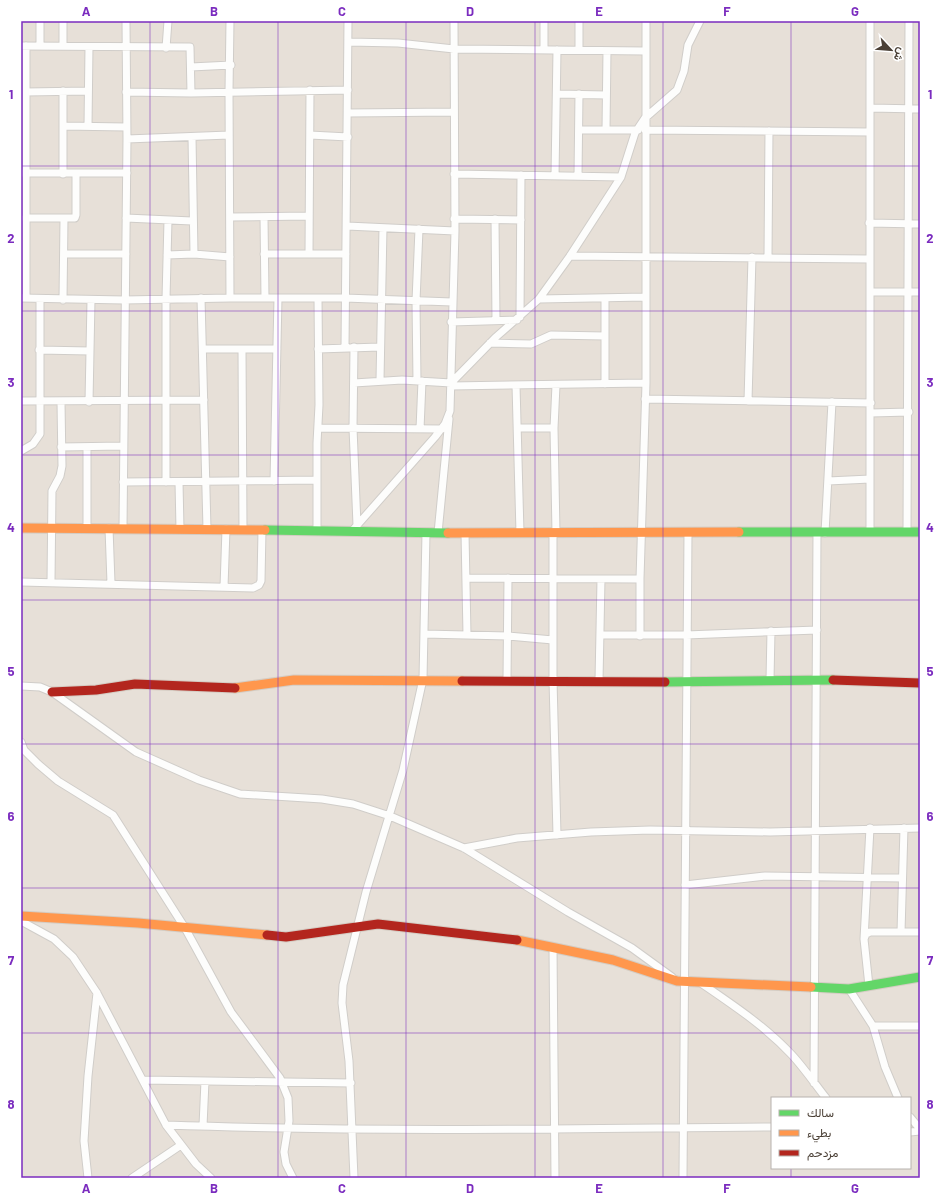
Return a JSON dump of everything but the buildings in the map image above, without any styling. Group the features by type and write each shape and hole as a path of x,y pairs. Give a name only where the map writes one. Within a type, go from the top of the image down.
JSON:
{"street":[{"path":"40,21 40,46"},
{"path":"63,21 63,46"},
{"path":"123,528 124,300 127,173 126,21"},
{"path":"166,48 168,21"},
{"path":"230,21 230,298"},
{"path":"345,347 348,21"},
{"path":"438,533 450,411 451,385 451,322 455,230 454,21"},
{"path":"544,21 544,50"},
{"path":"579,21 579,50"},
{"path":"451,385 490,343 519,319 539,299 570,256 621,177 629,149 641,130 645,118 646,21"},
{"path":"645,118 677,90 684,71 688,45 700,21"},
{"path":"870,21 870,532"},
{"path":"907,532 907,224 910,21"},
{"path":"348,42 398,43 454,49 646,51"},
{"path":"191,93 190,47 127,48 90,46 24,46 26,92 23,173 25,218 23,251 24,298 63,300 346,298 452,302"},
{"path":"88,126 90,46"},
{"path":"556,176 557,50"},
{"path":"606,130 607,51"},
{"path":"191,67 231,65"},
{"path":"309,254 310,90"},
{"path":"126,92 191,93 348,90"},
{"path":"63,91 63,174"},
{"path":"26,92 88,91"},
{"path":"557,94 606,95"},
{"path":"578,176 580,130 579,94"},
{"path":"870,108 920,109"},
{"path":"348,113 454,112"},
{"path":"63,126 126,127"},
{"path":"580,130 769,130 870,132"},
{"path":"640,636 640,579 646,383 647,256 641,130"},
{"path":"768,257 769,130"},
{"path":"127,139 229,135"},
{"path":"310,135 348,137"},
{"path":"192,137 192,221 194,254"},
{"path":"23,173 127,173"},
{"path":"25,218 75,218 76,174"},
{"path":"454,174 621,177"},
{"path":"519,319 521,176"},
{"path":"230,217 309,216"},
{"path":"264,217 265,298"},
{"path":"126,218 192,221"},
{"path":"63,300 64,219"},
{"path":"454,219 521,220"},
{"path":"166,482 166,299 168,220"},
{"path":"495,220 496,320"},
{"path":"869,223 920,224"},
{"path":"347,226 455,230"},
{"path":"380,380 383,228"},
{"path":"420,229 416,301 420,429"},
{"path":"64,254 126,254"},
{"path":"167,255 194,254 230,256"},
{"path":"264,254 346,254"},
{"path":"570,256 869,259"},
{"path":"748,401 752,257"},
{"path":"870,292 920,292"},
{"path":"539,299 646,297"},
{"path":"201,298 207,529"},
{"path":"274,481 278,298"},
{"path":"317,530 318,298"},
{"path":"605,298 605,384"},
{"path":"21,451 34,444 38,438 40,299"},
{"path":"89,402 91,300"},
{"path":"451,322 519,319"},
{"path":"490,343 530,344 550,335 605,336"},
{"path":"354,347 353,428 355,528"},
{"path":"318,349 380,347"},
{"path":"203,348 277,349"},
{"path":"242,349 243,529"},
{"path":"39,350 90,351"},
{"path":"354,383 380,380 419,381 451,385 646,383"},
{"path":"516,385 520,533"},
{"path":"556,385 554,428 555,533 553,578 553,680 557,835"},
{"path":"645,399 871,403"},
{"path":"21,401 124,402 204,400"},
{"path":"51,582 52,491 60,476 61,402"},
{"path":"814,1083 817,630 821,533 828,481 832,402"},
{"path":"355,528 442,429 450,411"},
{"path":"871,413 908,412"},
{"path":"318,428 442,429"},
{"path":"518,428 554,428"},
{"path":"61,447 124,446"},
{"path":"87,447 87,528"},
{"path":"828,481 870,479"},
{"path":"123,482 317,480"},
{"path":"179,482 180,529"},
{"path":"21,528 317,530 355,528 426,533 920,532"},
{"path":"109,528 111,583"},
{"path":"224,587 226,529"},
{"path":"21,582 111,583 253,588 259,585 261,581 262,530"},
{"path":"354,1178 351,1083 342,1003 343,985 366,892 403,770 423,680 426,533"},
{"path":"465,533 467,635"},
{"path":"684,1178 681,981 686,831 686,635 688,533"},
{"path":"466,578 640,579"},
{"path":"507,680 508,578"},
{"path":"599,680 601,579"},
{"path":"601,635 686,635 817,630"},
{"path":"770,680 771,631"},
{"path":"424,634 508,636 553,640"},
{"path":"52,692 96,690 135,684 235,688 294,680 599,680 686,682 816,680 920,683"},
{"path":"21,686 40,687 52,692 136,752 199,780 240,794 322,799 353,804 390,816 464,848 568,912 632,948 681,981"},
{"path":"21,742 24,750 58,781 113,815 185,928 231,1012 282,1082 288,1098 288,1129 284,1152 286,1164 293,1178"},
{"path":"464,848 517,838 591,832 815,831 870,828 920,828"},
{"path":"869,986 864,939 866,876 870,828"},
{"path":"901,932 904,828"},
{"path":"685,885 765,876 866,876 902,878"},
{"path":"21,916 286,937 378,924 519,940 613,960 681,981 849,989 898,979 920,977"},
{"path":"21,921 54,939 73,957 97,993 166,1125 196,1164 211,1178"},
{"path":"864,939 866,934 870,932 920,932"},
{"path":"553,947 555,1178"},
{"path":"699,981 746,1013 773,1036 792,1056 825,1097"},
{"path":"849,989 873,1026 885,1067 898,1097"},
{"path":"88,1178 84,1141 88,1076 97,993"},
{"path":"873,1026 920,1026"},
{"path":"143,1080 351,1083"},
{"path":"203,1126 205,1081"},
{"path":"911,1118 920,1130"},
{"path":"166,1125 353,1130 771,1127"},
{"path":"132,1178 181,1145"},
{"path":"196,1164 202,1178"}],"shaded area":[{"path":"21,21 920,21 920,1178 21,1178"}],"traffic: fast":[{"path":"265,530 448,533"},
{"path":"739,532 920,532"},
{"path":"665,682 833,680"},
{"path":"811,987 849,989 920,977"}],"traffic: slow":[{"path":"21,528 265,530"},
{"path":"448,533 739,532"},
{"path":"235,688 294,680 462,681"},
{"path":"21,916 138,923 267,935"},
{"path":"517,940 613,960 677,981 811,987"}],"traffic: jam":[{"path":"833,680 920,683"},
{"path":"462,681 665,682"},
{"path":"52,692 96,690 135,684 235,688"},
{"path":"267,935 286,937 378,924 517,940"}]}
